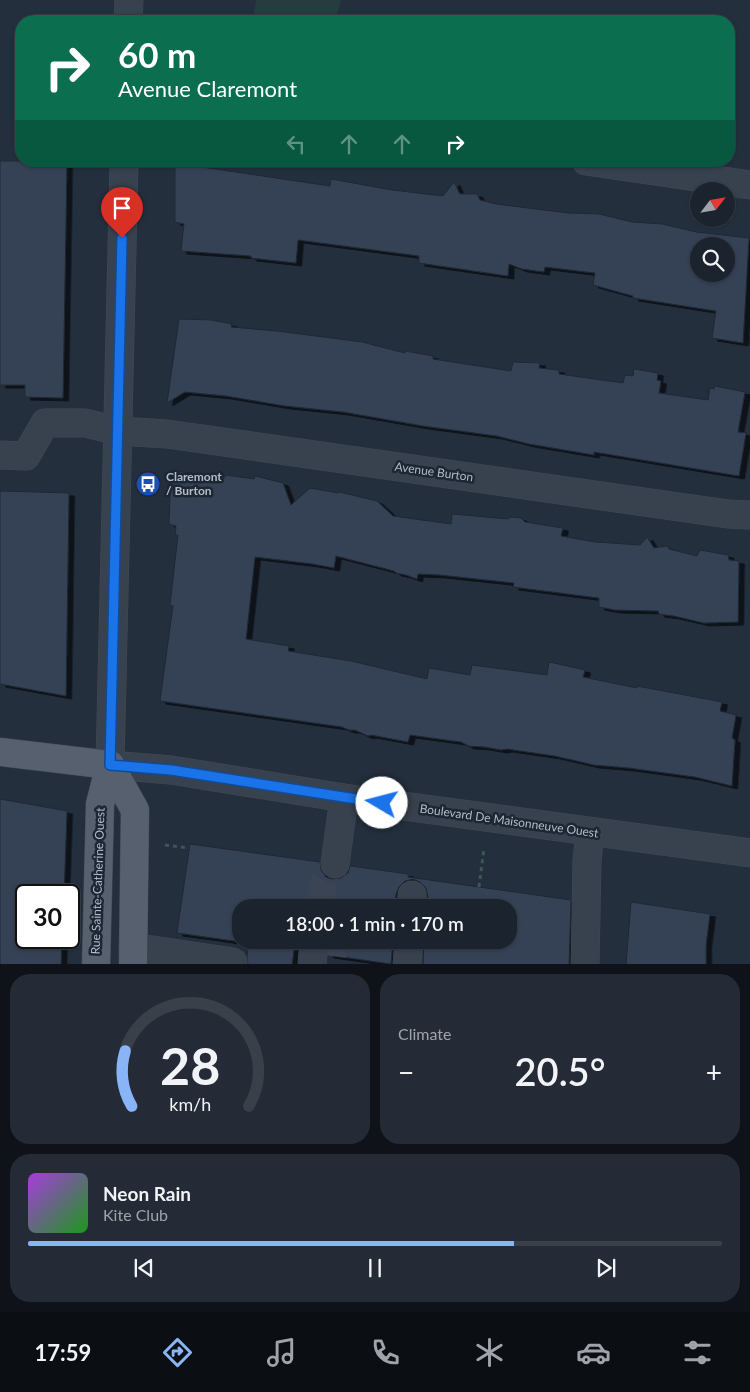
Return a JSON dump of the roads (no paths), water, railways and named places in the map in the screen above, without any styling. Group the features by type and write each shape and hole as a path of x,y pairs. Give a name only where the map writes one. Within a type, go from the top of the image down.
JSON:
{"main road":[{"name":"Boulevard De Maisonneuve Ouest","path":"0,752 110,765"},
{"path":"110,765 135,810 133,956"},
{"name":"Rue Sainte-Catherine Ouest","path":"96,964 100,804 110,765"}],"street":[{"path":"128,15 129,0"},
{"path":"110,765 124,167"},
{"path":"627,167 750,185"},
{"name":"Avenue Burton","path":"0,456 26,456 45,423 85,423 118,431 167,434 718,513 750,515"},
{"name":"Boulevard De Maisonneuve Ouest","path":"110,765 171,770 344,798 750,853"},
{"path":"335,864 344,798"},
{"path":"584,964 590,832"},
{"path":"407,964 408,949"},
{"path":"133,956 233,962"}],"tunnel":[{"path":"321,899 324,882 335,864"},
{"path":"332,956 333,949"}],"place":[{"name":"Claremont / Burton","path":"148,484"}]}
